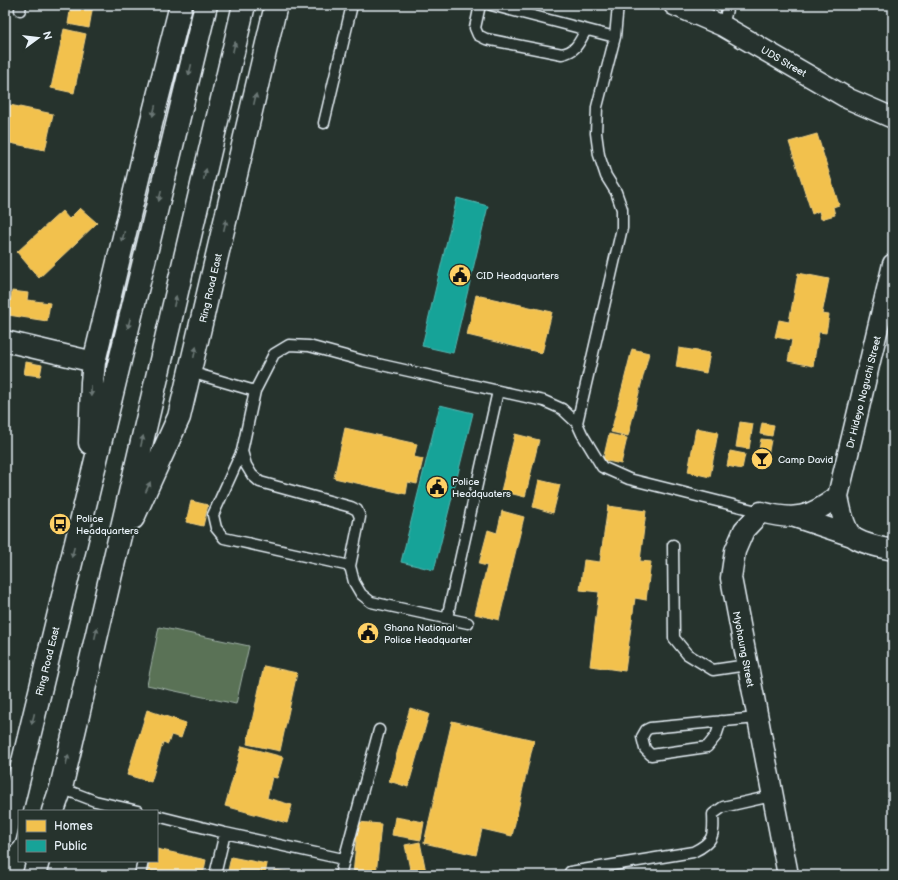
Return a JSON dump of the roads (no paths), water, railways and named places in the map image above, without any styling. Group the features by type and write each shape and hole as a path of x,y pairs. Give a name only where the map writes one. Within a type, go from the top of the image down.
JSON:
{"main road":[{"name":"Ring Road East","path":"89,486 94,362 147,139 181,5"},
{"name":"Ring Road East","path":"5,836 206,5"},
{"name":"Ring Road East","path":"53,810 61,788 244,5"},
{"name":"Ring Road East","path":"114,560 179,417 276,5"},
{"path":"34,875 38,862"}],"street":[{"name":"UDS Street","path":"674,5 723,26 849,99 893,118"},
{"name":"Dr Hideyo Noguchi Street","path":"838,496 893,264"},
{"path":"5,341 94,362"},
{"path":"761,512 780,517 795,517 811,513 826,506 838,496 843,517 852,536"},
{"name":"Myohaung Street","path":"761,512 744,530 735,550 731,578 788,875"},
{"path":"795,517 852,536 870,544 893,550"}],"lane":[{"path":"324,123 352,5"},
{"path":"480,5 475,28 478,35 486,39 562,54 570,52 576,48 586,30"},
{"path":"491,5 615,37"},
{"path":"577,423 622,228 622,209 616,192 606,176 599,155 596,133 597,107 615,37 618,5"},
{"path":"723,26 728,5"},
{"path":"350,566 224,538 216,528 213,514 242,451 255,391 274,354 289,346 309,346 364,361 544,401 562,409 577,423 602,467 629,480 761,512"},
{"path":"190,372 255,391"},
{"path":"447,618 498,391"},
{"path":"242,451 246,464 252,475 260,482 351,507 357,510 360,517 350,566 354,582 361,594 371,602 468,623"},
{"path":"673,545 674,638 687,654 713,670 747,665"},
{"path":"721,721 716,736 708,747 651,755 645,749 642,737 646,730 650,728 721,721 757,718"},
{"path":"340,875 343,859 379,730"},
{"path":"61,788 95,801 134,810"},
{"path":"570,872 693,852 704,847 712,838 713,814 723,807 772,796"},
{"path":"158,816 225,833 343,859"},
{"path":"215,875 225,833"},
{"path":"140,875 142,862"}],"place":[{"name":"CID Headquarters","path":"460,275"},
{"name":"Camp David","path":"762,459"},
{"name":"Police Headquaters","path":"437,487"},
{"name":"Police Headquarters","path":"60,524"},
{"name":"Ghana National Police Headquarter","path":"368,633"}]}
